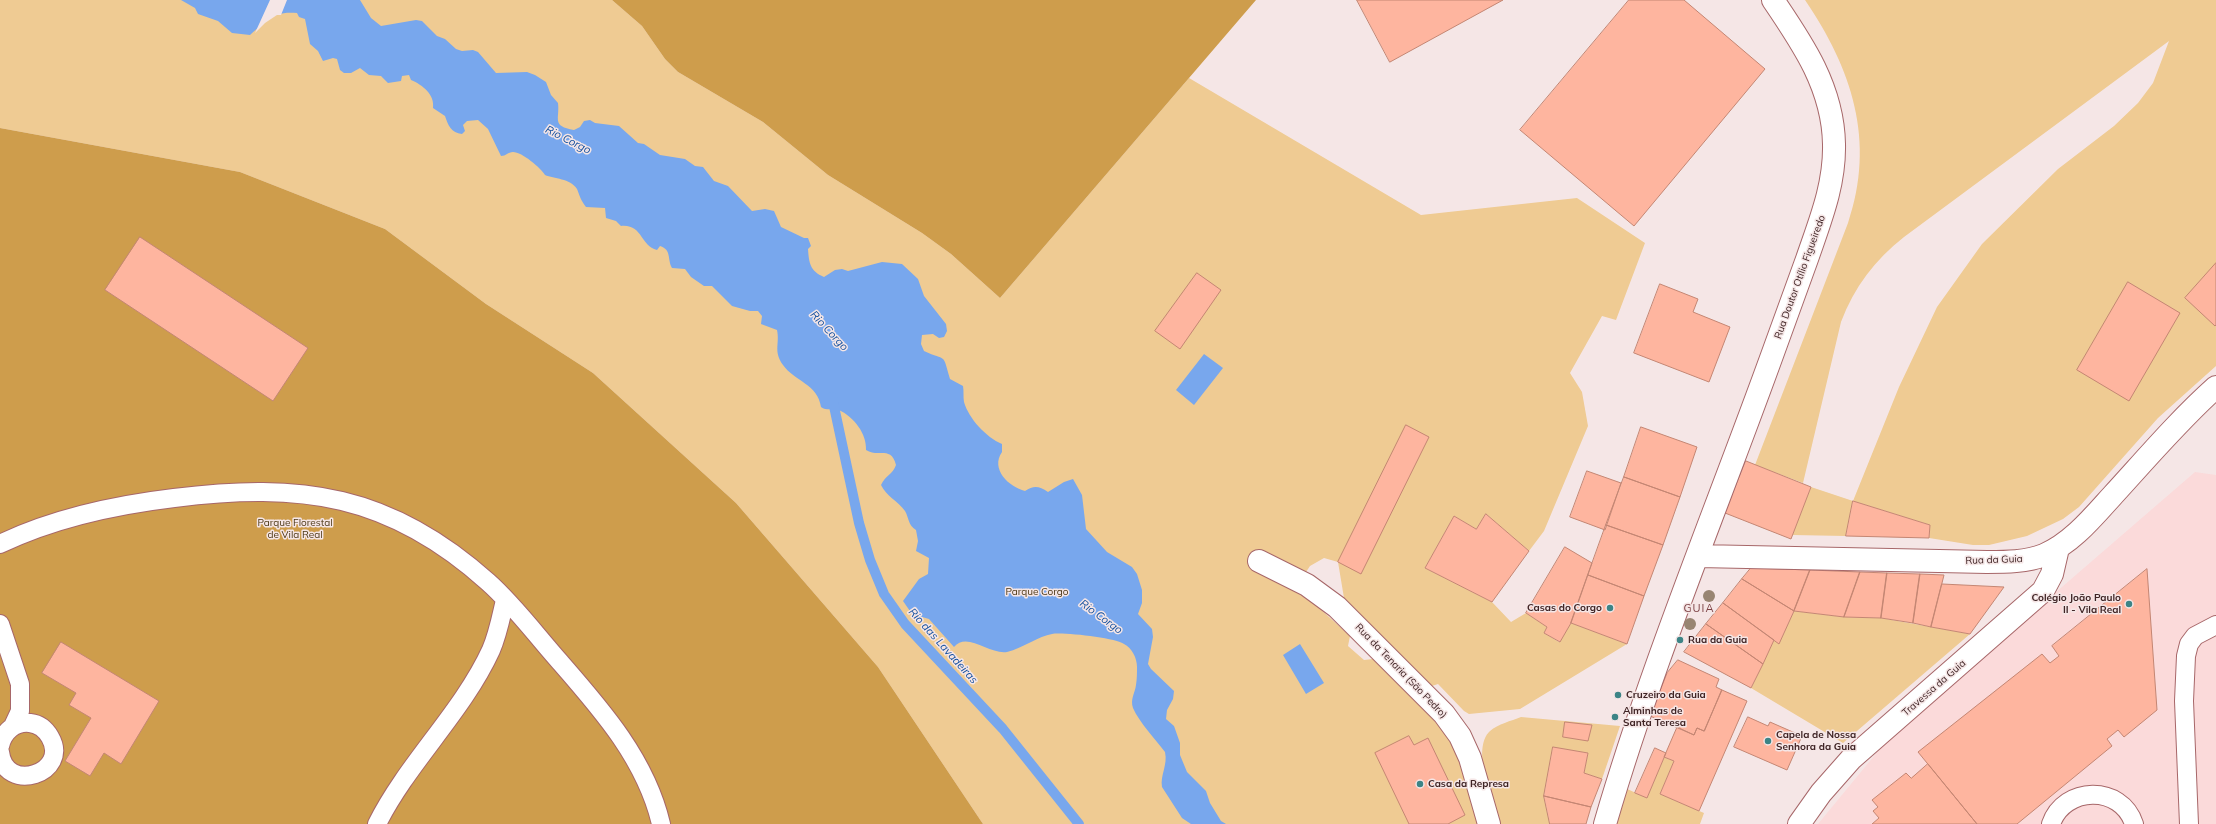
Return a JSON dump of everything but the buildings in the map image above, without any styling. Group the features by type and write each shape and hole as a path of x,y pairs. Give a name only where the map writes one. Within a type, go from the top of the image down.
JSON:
{"street":[{"name":"Rua Doutor Otílio Figueiredo","path":"1699,556 1818,228 1832,179 1834,142 1823,84 1804,46 1773,0"},
{"name":"Rua da Guia","path":"1699,556 2006,562 2043,555 2058,548 2089,521 2190,412 2216,387"},
{"name":"Travessa da Guia","path":"1799,824 1821,793 1851,759 2043,591 2052,574 2058,548"},
{"path":"1605,824 1638,719 1699,556"},
{"name":"Rua da Tenaria (São Pedro)","path":"1260,561 1307,585 1337,607 1444,714 1460,736 1470,758 1489,824"}],"lane":[{"path":"0,544 38,528 74,517 155,500 238,492 298,493 358,504 388,516 443,547 467,564 505,600 569,672 628,748 653,794 661,824"},
{"path":"377,824 399,784 480,672 491,649 505,600"},
{"path":"0,624 15,665 22,699 31,718 48,735 53,746 52,759 45,770 29,776 16,774 5,766 0,752"},
{"path":"2188,824 2184,701 2186,656 2189,644 2195,636 2216,625"},
{"path":"0,746 4,736 13,726 20,711 22,699"},
{"path":"13,726 22,723 32,723 39,726"},
{"path":"2051,824 2059,809 2070,800 2085,794 2100,794 2115,800 2126,810 2134,824"}],"shaded area":[{"name":"Colégio João Paulo II - Vila Real","path":"2195,472 2216,475 2216,824 1818,824 1893,733"}],"green space":[{"name":"Parque Corgo","path":"0,0 612,0 642,26 665,59 678,72 763,122 828,175 922,233 951,254 1000,298 1189,78 1421,215 1577,198 1645,243 1616,320 1602,316 1570,373 1582,392 1588,426 1544,531 1529,551 1486,514 1476,529 1454,516 1425,568 1492,602 1511,622 1526,613 1547,627 1544,633 1559,642 1571,623 1627,644 1520,709 1469,714 1464,711 1438,684 1429,687 1345,604 1338,562 1324,558 1310,566 1296,587 1350,636 1348,646 1364,660 1373,659 1430,715 1449,740 1460,760 1481,824 983,824 878,667 736,503 593,373 486,304 385,229 240,172 0,128"},
{"path":"612,0 1256,0 1000,298 951,254 922,233 828,175 763,122 678,72 665,59 642,26"},
{"path":"1805,0 2216,0 2216,366 2158,418 2079,507 2063,519 2027,536 1989,545 1973,545 1929,538 1930,525 1853,501 1899,387 1937,307 1982,244 2058,169 2114,126 2138,103 2153,83 2169,41 1904,237 1884,255 1866,275 1852,297 1841,322 1803,483 1755,465 1848,223 1856,193 1860,163 1859,135 1855,107 1847,79 1835,52"},
{"name":"Parque Florestal de Vila Real","path":"0,128 240,172 385,229 486,304 593,373 736,503 878,667 983,824 0,824"},
{"path":"1811,487 1853,501 1846,536 1792,535"},
{"path":"1794,611 1844,617 1881,618 1970,634 1843,743 1751,688 1774,640 1779,643"},
{"path":"1521,717 1620,726 1602,779 1584,773 1588,753 1553,748 1544,796 1550,824 1497,824 1491,803 1484,776 1482,750 1485,739 1493,729"},
{"path":"1664,757 1674,761 1660,794 1704,813 1700,824 1613,824 1625,788 1647,798"}],"water":[{"name":"Rio Corgo","path":"181,0 360,0 371,18 381,26 416,20 422,21 437,36 445,39 456,49 462,51 473,50 478,52 496,73 527,72 546,82 551,95 558,103 558,121 562,126 574,130 580,127 584,121 590,120 595,123 619,126 638,143 644,144 660,155 685,159 695,166 703,167 714,181 728,186 752,211 765,209 774,211 781,227 804,238 808,238 811,246 808,249 811,266 819,275 824,277 835,270 842,269 848,271 882,262 902,264 918,279 924,296 946,324 947,331 944,337 939,338 933,334 922,335 921,344 924,351 943,359 950,379 963,386 964,402 974,421 990,437 1002,444 1002,452 998,465 1003,476 1013,486 1019,489 1025,491 1036,487 1042,488 1048,492 1064,482 1073,479 1082,495 1086,529 1107,552 1132,567 1137,574 1142,590 1142,603 1138,614 1152,629 1153,637 1148,664 1151,669 1174,691 1173,699 1167,710 1166,719 1174,726 1180,743 1180,755 1187,772 1206,791 1210,803 1221,821 1226,824 1191,824 1182,818 1162,787 1162,778 1166,761 1165,752 1143,725 1133,708 1132,699 1136,683 1137,664 1134,654 1127,646 1119,642 1101,638 1052,634 1007,652 1000,652 965,641 954,647 929,619 912,614 903,601 919,579 928,574 929,558 916,551 918,541 916,530 910,524 905,511 883,489 881,485 895,468 896,465 894,459 891,455 866,450 866,444 862,432 845,413 839,410 825,409 821,407 819,399 811,388 793,375 783,365 777,351 777,330 761,324 762,316 758,311 750,311 732,306 712,286 704,286 691,277 685,269 672,268 668,252 664,248 660,246 657,250 651,248 634,228 621,226 616,221 606,218 605,208 586,207 574,185 562,179 545,175 540,168 517,153 511,152 501,156 488,129 478,120 467,121 463,125 465,131 462,134 455,132 449,125 445,116 433,108 432,99 427,91 411,80 409,75 402,76 401,81 388,83 381,76 369,75 360,68 351,73 344,73 340,70 337,59 333,58 323,61 318,51 310,44 305,19 299,17 297,13 282,13 276,15 266,21 250,35 232,33 218,21 198,14 195,8"},
{"path":"1204,354 1223,368 1194,405 1176,390"},
{"path":"1300,644 1324,683 1306,694 1283,655"}],"pier":[{"path":"270,0 287,0 281,15 277,15 265,23 255,33"}],"waterway":[{"name":"Rio das Lavadeiras","path":"832,397 859,523 870,560 884,594 905,624 1003,729 1079,824"}],"place":[{"name":"Colégio João Paulo II - Vila Real","path":"2129,604"},
{"name":"Casas do Corgo","path":"1610,608"},
{"name":"Rua da Guia","path":"1680,640"},
{"name":"Cruzeiro da Guia","path":"1618,695"},
{"name":"Alminhas de Santa Teresa","path":"1615,717"},
{"name":"Capela de Nossa Senhora da Guia","path":"1768,741"},
{"name":"Casa da Represa","path":"1420,784"}],"district":[{"name":"GUIA","path":"1699,609"}]}
